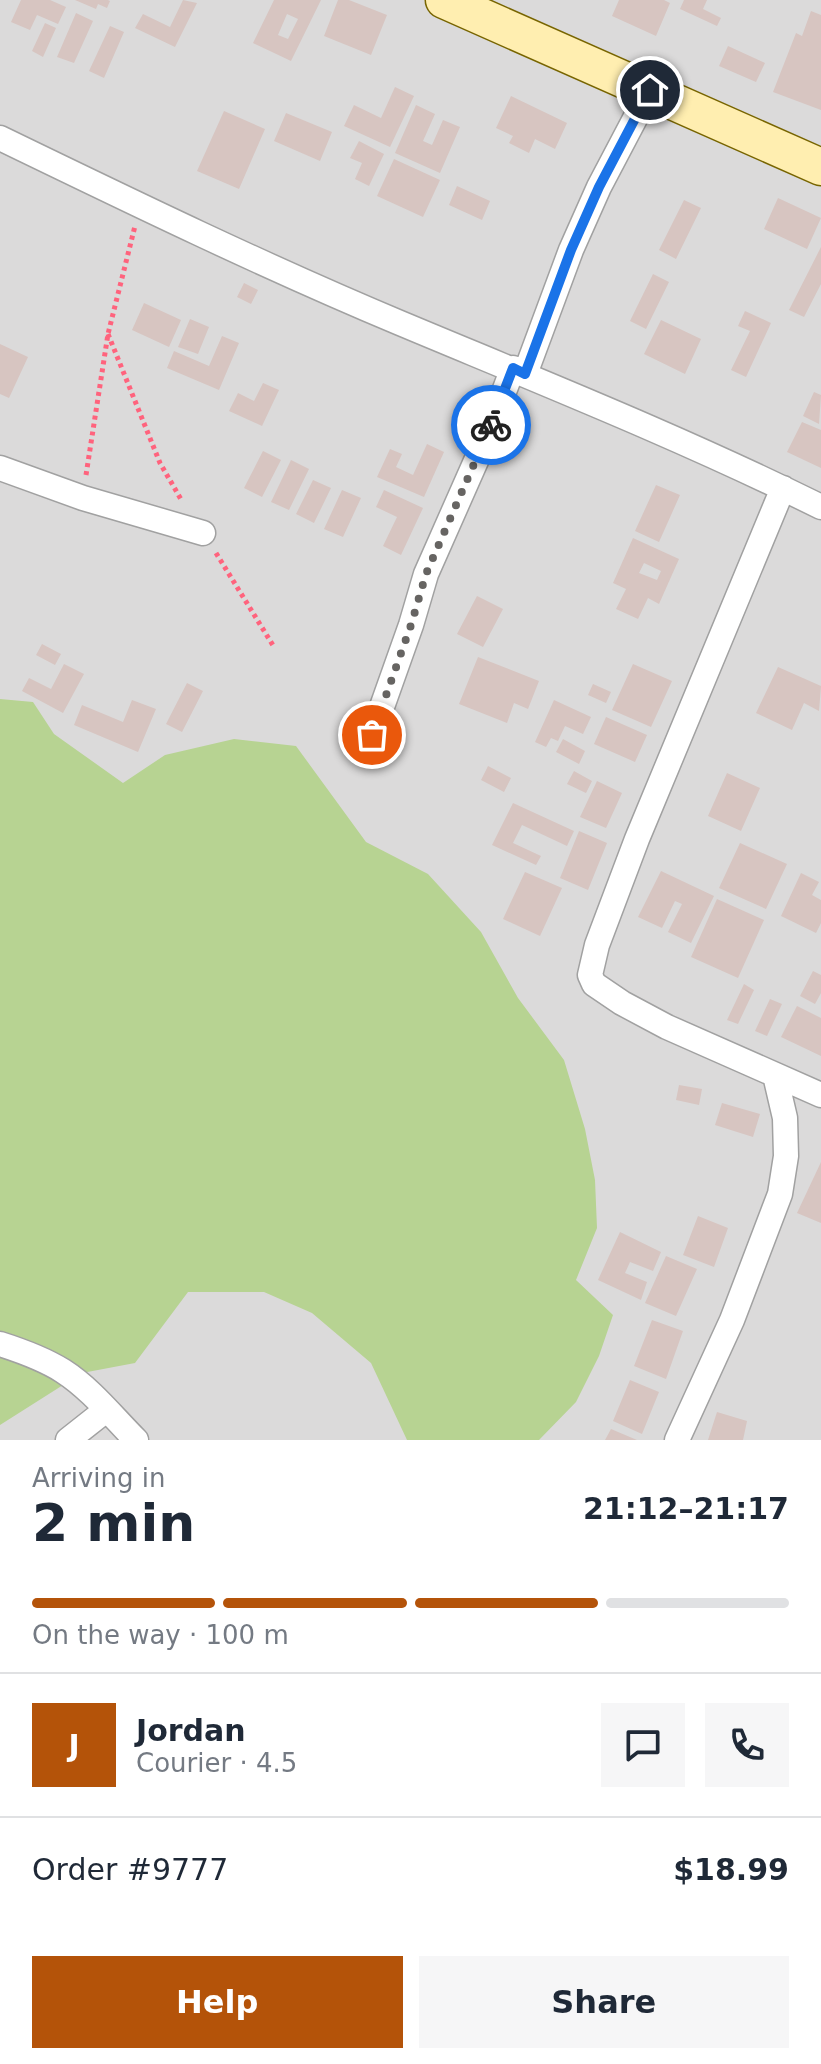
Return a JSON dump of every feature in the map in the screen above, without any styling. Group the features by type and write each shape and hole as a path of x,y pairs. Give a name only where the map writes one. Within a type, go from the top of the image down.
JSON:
{"main road":[{"path":"444,0 821,167"}],"street":[{"path":"372,735 426,574 599,187 650,90"},
{"path":"0,138 192,232 519,371 821,507"},
{"path":"0,468 83,498 203,533"},
{"path":"783,488 637,839 597,945 590,975 594,984 622,1003 667,1027 821,1095"},
{"path":"677,1440 732,1320 780,1194 786,1156 785,1118 775,1075"},
{"path":"0,1344 63,1371 85,1388 136,1440"},
{"path":"68,1440 106,1410"}],"path":[{"path":"83,498 108,334 140,206"},
{"path":"108,334 160,463 274,647"}],"shaded area":[{"path":"0,0 821,0 821,1440 0,1440"}],"green space":[{"path":"0,699 33,702 54,734 123,783 165,755 234,739 296,746 366,842 428,874 481,932 518,998 564,1060 585,1129 595,1180 597,1228 576,1280 613,1315 599,1356 576,1402 539,1440 407,1440 371,1363 312,1313 264,1292 188,1292 135,1363 82,1373 0,1425"}],"building":[{"path":"21,0 50,0 66,7 58,24 37,15 30,30 11,22"},
{"path":"75,0 110,1 107,8 98,4 96,9"},
{"path":"183,0 197,3 175,47 135,28 143,14 170,27"},
{"path":"274,0 321,0 291,61 253,43","holes":["287,14 298,19 288,39 278,35"]},
{"path":"338,0 349,0 387,15 371,55 324,36"},
{"path":"619,0 664,0 670,3 656,36 612,16"},
{"path":"684,0 707,0 703,9 721,18 717,26 680,9"},
{"path":"811,11 821,15 821,110 773,92 796,33 802,36"},
{"path":"76,13 93,21 74,63 57,57"},
{"path":"45,23 56,28 43,57 32,51"},
{"path":"110,26 124,32 104,78 89,71"},
{"path":"728,46 765,63 756,82 719,66"},
{"path":"395,87 414,96 390,147 344,126 354,105 381,118"},
{"path":"511,96 567,123 555,149 535,139 529,153 509,143 513,136 496,128"},
{"path":"416,105 435,114 423,141 432,145 443,120 460,127 440,173 395,153"},
{"path":"224,111 265,129 239,189 197,171"},
{"path":"286,113 332,132 320,161 274,141"},
{"path":"359,141 384,154 369,186 355,179 362,163 350,158"},
{"path":"394,159 440,180 423,217 377,196"},
{"path":"457,186 490,201 482,220 449,205"},
{"path":"778,198 821,218 807,249 764,229"},
{"path":"684,200 701,208 676,259 659,250"},
{"path":"821,247 821,284 804,317 789,310"},
{"path":"653,274 669,282 646,329 630,321"},
{"path":"244,283 258,290 251,304 237,297"},
{"path":"144,303 181,320 169,347 132,330"},
{"path":"745,311 771,323 746,377 731,370 750,331 738,326"},
{"path":"190,319 209,327 198,354 178,347"},
{"path":"661,320 701,339 685,374 644,354"},
{"path":"222,336 239,343 219,390 167,368 174,351 209,366"},
{"path":"0,344 28,357 9,398 0,394"},
{"path":"263,383 279,390 262,426 229,411 238,393 254,401"},
{"path":"814,392 821,395 819,424 803,416"},
{"path":"802,422 821,430 821,468 787,452"},
{"path":"427,444 444,452 424,497 377,477 390,449 402,454 396,467 413,475"},
{"path":"263,451 281,460 262,497 244,488"},
{"path":"291,460 309,469 289,510 271,502"},
{"path":"313,480 331,488 314,523 296,514"},
{"path":"656,485 680,495 659,542 635,531"},
{"path":"342,490 361,498 343,537 324,529"},
{"path":"384,490 423,508 401,555 383,546 397,517 376,507"},
{"path":"633,538 679,559 659,604 648,598 638,619 616,609 626,589 613,583","holes":["644,563 661,571 657,580 639,573"]},
{"path":"477,596 503,609 483,647 457,634"},
{"path":"42,644 61,654 55,665 36,655"},
{"path":"478,657 539,681 528,709 514,703 507,723 459,704"},
{"path":"64,664 84,674 63,713 22,691 29,678 51,689"},
{"path":"633,664 672,681 651,727 612,710"},
{"path":"778,667 821,686 819,711 804,703 792,730 756,713"},
{"path":"187,683 203,691 182,732 166,724"},
{"path":"593,684 611,692 606,703 588,695"},
{"path":"132,700 156,709 138,752 74,725 82,705 123,722"},
{"path":"554,700 591,717 583,734 565,726 558,741 551,738 546,747 535,742"},
{"path":"606,717 647,735 635,762 594,744"},
{"path":"563,739 585,751 579,764 556,752"},
{"path":"488,766 511,778 504,792 481,780"},
{"path":"574,771 592,781 586,793 567,784"},
{"path":"727,773 760,788 741,831 708,816"},
{"path":"597,781 622,793 606,828 580,817"},
{"path":"513,803 574,831 567,846 522,825 513,843 541,856 536,865 492,845"},
{"path":"579,831 607,843 588,890 560,878"},
{"path":"740,843 787,864 766,909 719,888"},
{"path":"661,871 714,896 691,943 668,932 682,904 675,901 662,928 638,917"},
{"path":"525,872 562,888 540,936 503,919"},
{"path":"801,873 819,882 812,895 821,900 821,923 816,933 781,916"},
{"path":"717,899 764,920 738,978 691,957"},
{"path":"813,971 821,975 821,993 815,1004 800,996"},
{"path":"744,984 754,990 738,1024 727,1020"},
{"path":"770,999 782,1004 767,1036 755,1031"},
{"path":"797,1006 821,1018 821,1056 781,1037"},
{"path":"679,1085 702,1089 699,1105 676,1100"},
{"path":"722,1103 760,1114 753,1137 715,1125"},
{"path":"821,1162 821,1223 797,1213"},
{"path":"698,1216 728,1228 714,1267 683,1255"},
{"path":"620,1232 661,1252 653,1271 630,1262 625,1273 647,1282 641,1300 598,1280"},
{"path":"666,1256 697,1269 676,1316 645,1303"},
{"path":"652,1320 683,1331 666,1379 634,1366"},
{"path":"630,1380 659,1392 642,1434 613,1421"},
{"path":"717,1412 747,1421 743,1440 708,1440"},
{"path":"611,1429 637,1440 605,1440"}],"way so far":[{"path":"372,735 426,574 491,425"}],"route":[{"path":"491,425 513,368 525,374 571,250 599,187 650,90"}]}
